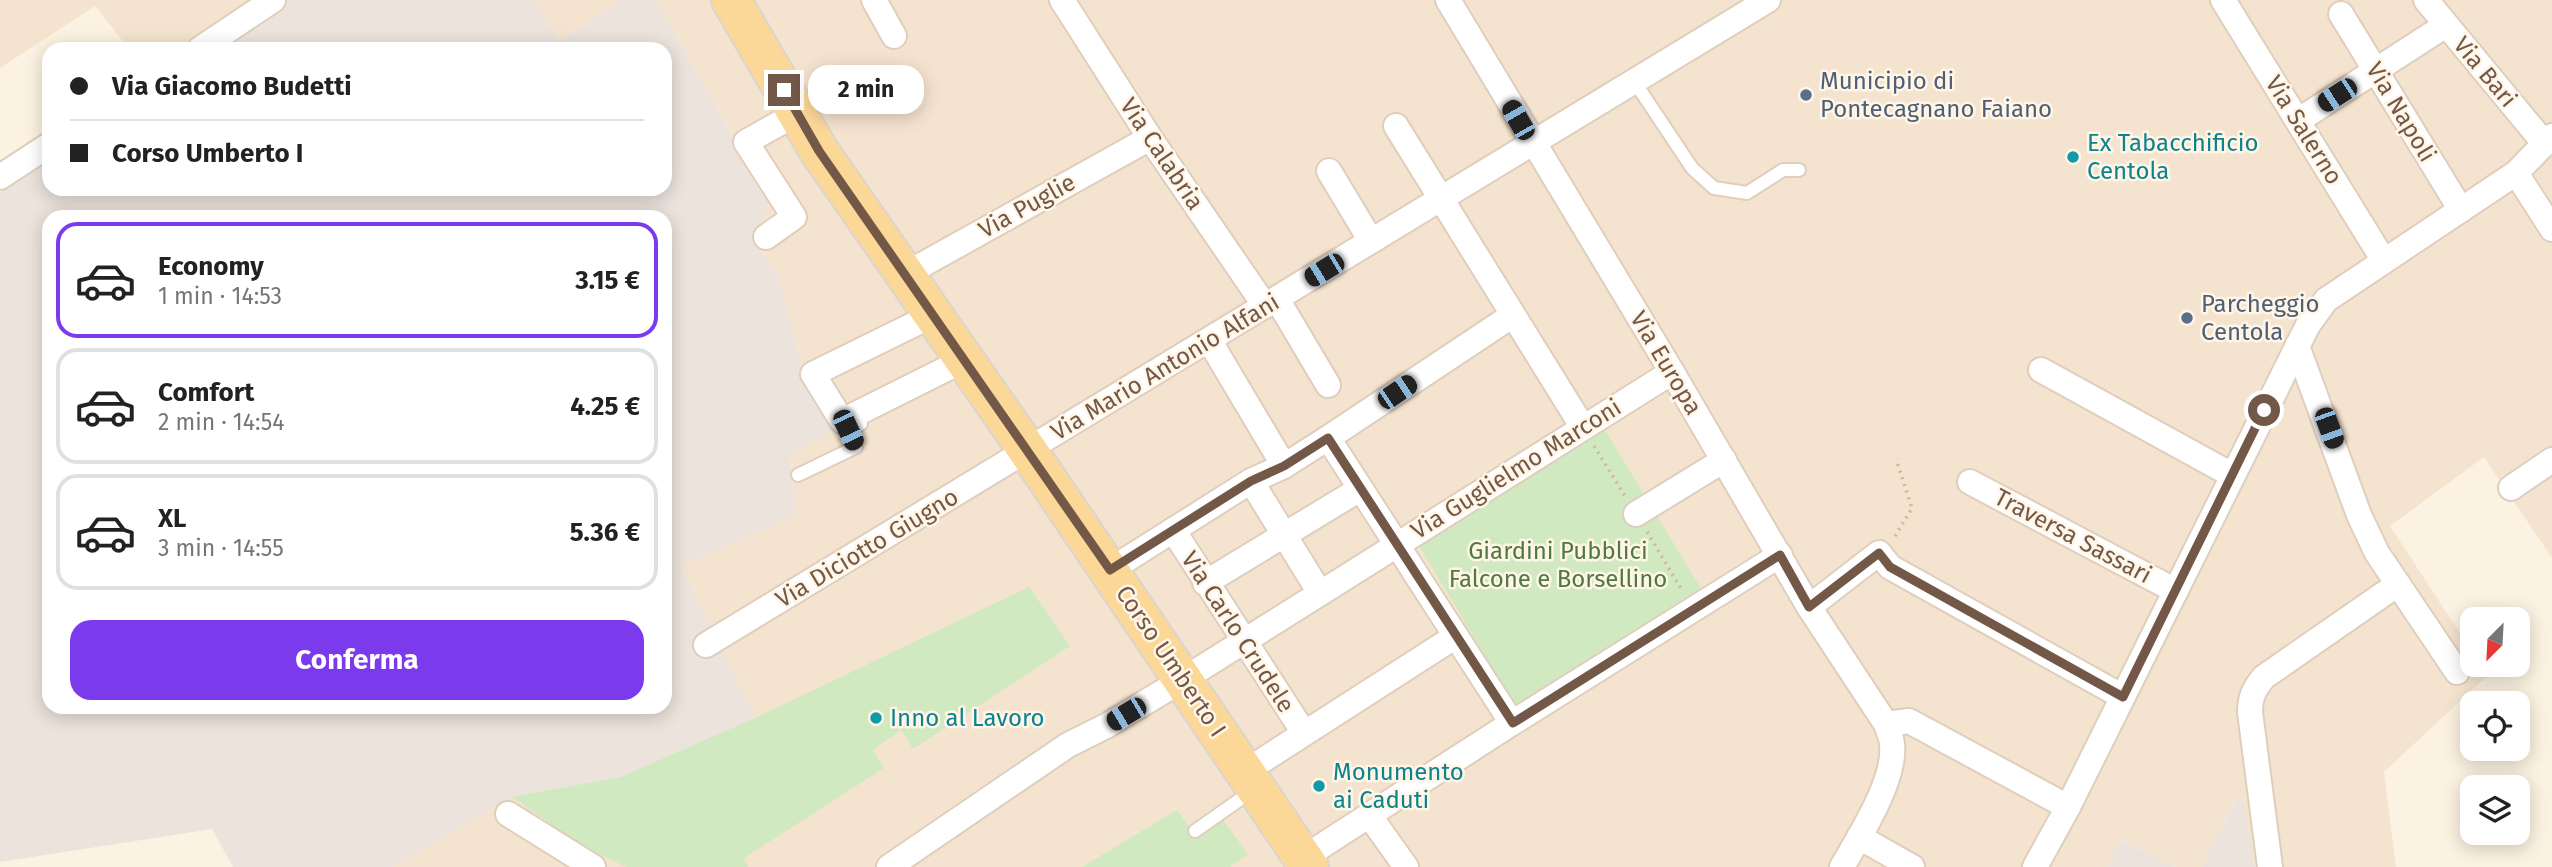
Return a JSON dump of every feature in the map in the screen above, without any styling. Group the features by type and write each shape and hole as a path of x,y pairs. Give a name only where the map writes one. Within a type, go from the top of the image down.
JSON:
{"main road":[{"name":"Corso Umberto I","path":"731,0 819,151 1110,570 1306,862"}],"street":[{"path":"210,42 272,0"},
{"path":"874,0 894,36"},
{"name":"Via Calabria","path":"1062,0 1150,138 1271,302 1328,385"},
{"name":"Via Europa","path":"1448,0 1532,144 1672,372 1809,607 1886,724"},
{"name":"Via Mario Antonio Alfani","path":"1028,451 1768,0"},
{"name":"Via Salerno","path":"2223,0 2384,261"},
{"name":"Via Bari","path":"2426,0 2549,140"},
{"name":"Via Napoli","path":"2342,14 2461,210"},
{"path":"2299,120 2446,25"},
{"path":"766,237 794,218 746,142 798,113"},
{"path":"1396,126 1582,426"},
{"name":"Via Puglie","path":"904,275 1150,138"},
{"path":"2035,867 2068,807 2297,346 2326,300 2516,173 2549,140"},
{"path":"0,177 42,150"},
{"path":"1329,171 1371,241"},
{"path":"2516,173 2552,229"},
{"path":"933,315 813,374 842,421 964,360"},
{"path":"1110,570 1251,481 1284,466 1513,315"},
{"path":"1209,340 1284,466"},
{"path":"2297,346 2359,514 2377,553 2457,672"},
{"path":"2041,370 2232,475"},
{"name":"Via Guglielmo Marconi","path":"889,867 1068,745 1107,726 1184,679 1582,426 1672,372"},
{"path":"1328,438 1513,723"},
{"name":"Via Diciotto Giugno","path":"706,645 1028,451"},
{"path":"1636,514 1724,460"},
{"path":"2511,488 2552,460"},
{"path":"1251,481 1320,593"},
{"name":"Traversa Sassari","path":"1970,482 2176,591"},
{"path":"1205,583 1360,489"},
{"name":"Via Carlo Crudele","path":"1173,530 1304,733"},
{"path":"1809,607 1879,553 1890,567 2123,697"},
{"path":"1306,862 1369,815 1780,555"},
{"path":"2270,867 2250,712 2250,698 2254,688 2264,677 2398,584"},
{"path":"1252,779 1304,733 1456,636"},
{"path":"1842,867 1890,766 1892,745 1886,724 1909,722 2068,807"},
{"path":"508,814 593,867"},
{"path":"1369,815 1406,867"},
{"path":"1858,837 1912,867"}],"lane":[{"path":"1634,81 1692,168 1714,188 1747,193 1783,170 1800,170"},
{"path":"798,475 856,447 848,430 899,404 900,393"},
{"path":"1195,831 1252,779"}],"path":[{"path":"1879,553 1903,527 1912,508 1896,459"}],"shaded area":[{"path":"0,0 284,0 222,42 123,42 95,6 0,68"},
{"path":"284,0 534,0 560,41 621,0 656,0 769,201 754,242 778,276 803,368 834,429 789,455 797,515 681,566 755,718 621,777 512,797 393,867 233,867 212,829 0,862 0,192 42,164 42,196 672,196 672,42 222,42"},
{"path":"534,0 621,0 560,41"},
{"path":"656,0 2552,0 2552,558 2484,457 2390,526 2460,633 2460,677 2486,677 2471,691 2460,691 2460,701 2384,772 2396,867 2255,867 2240,790 2201,867 2175,867 2122,839 2107,867 393,867 512,797 755,718 681,566 797,515 789,455 803,368 778,276 754,242 769,200"},
{"path":"2241,789 2255,867 2201,867"},
{"path":"2121,839 2175,867 2107,867"}],"green space":[{"name":"Giardini Pubblici Falcone e Borsellino","path":"1602,425 1703,592 1515,705 1414,538"},
{"path":"1029,587 1070,646 913,749 901,730 873,750 884,768 744,858 748,867 626,867 585,847 512,797 621,777 755,718"},
{"path":"1177,810 1191,830 1217,812 1248,854 1230,867 1082,867"}],"place":[{"name":"Municipio di Pontecagnano Faiano","path":"1806,95"},
{"name":"Ex Tabacchificio Centola","path":"2073,157"},
{"name":"Parcheggio Centola","path":"2187,318"},
{"name":"Inno al Lavoro","path":"876,718"},
{"name":"Monumento ai Caduti","path":"1319,786"}],"route":[{"path":"784,90 819,151 1110,570 1251,481 1284,466 1328,438 1513,723 1780,555 1809,607 1879,553 1890,567 2123,697 2264,410"}]}
